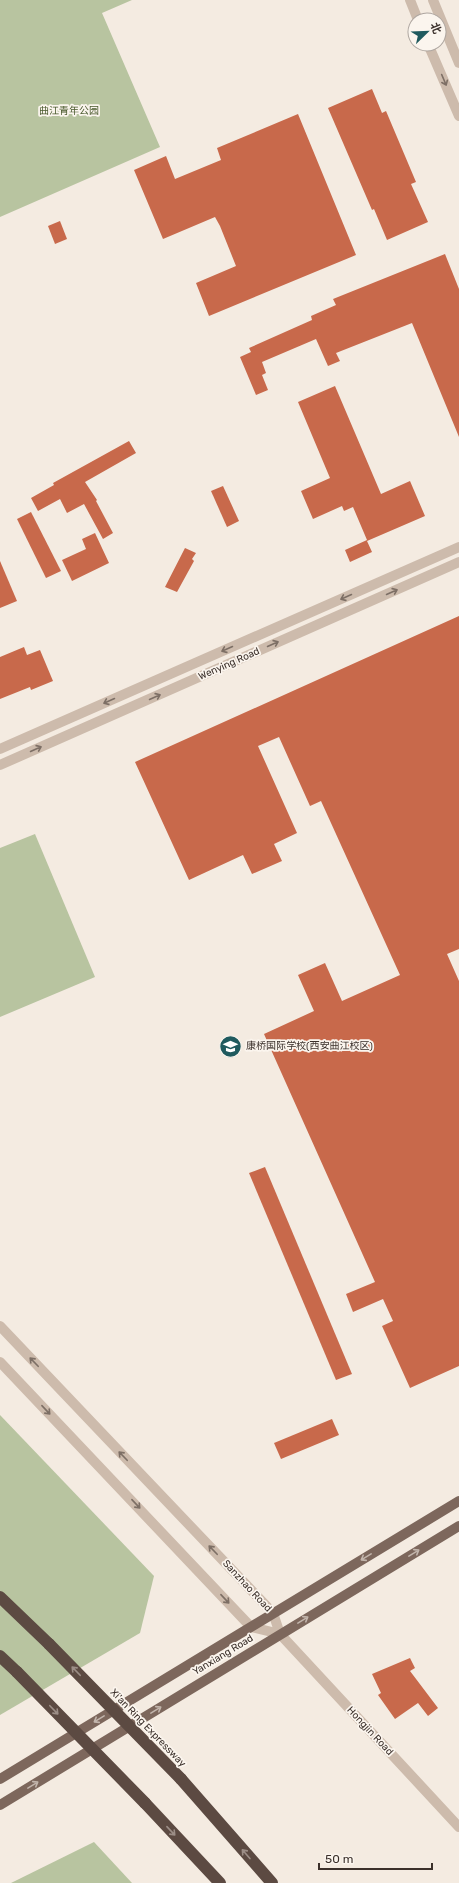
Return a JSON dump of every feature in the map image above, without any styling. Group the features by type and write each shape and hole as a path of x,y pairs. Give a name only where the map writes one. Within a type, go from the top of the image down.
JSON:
{"highway":[{"path":"0,1590 46,1641"},
{"name":"Xi'an Ring Expressway","path":"0,1597 46,1641 181,1779 272,1883"},
{"path":"0,1656 220,1883"}],"main road":[{"name":"Yanxiang Road","path":"0,1779 459,1501"},
{"name":"Yanxiang Road","path":"0,1805 459,1526"}],"street":[{"path":"410,0 415,12"},
{"path":"433,0 459,63"},
{"path":"431,52 459,116"},
{"name":"Wenying Road","path":"0,749 459,547"},
{"name":"Wenying Road","path":"0,765 459,562"},
{"name":"Sanzhao Road","path":"0,1326 273,1614 280,1634"},
{"path":"0,1362 251,1627 280,1634"},
{"name":"Hongjin Road","path":"280,1634 459,1827"}],"green space":[{"name":"曲江青年公园","path":"0,0 132,0 102,13 160,147 0,217"},
{"path":"35,834 95,977 0,1017 0,848"},
{"path":"0,1415 154,1576 140,1633 0,1715"},
{"path":"94,1842 132,1883 11,1883"}],"building":[{"path":"372,89 382,113 386,111 416,182 411,184 428,222 387,240 374,209 372,210 328,108"},
{"path":"298,114 356,255 209,316 196,283 236,266 220,226 215,217 163,239 134,170 166,156 175,179 221,160 217,148"},
{"path":"60,221 67,239 55,244 48,226"},
{"path":"445,254 459,289 459,437 412,323 336,353 340,361 328,366 316,339 262,362 266,373 262,375 268,390 256,395 240,357 251,352 249,348 312,320 311,316 336,305 333,299"},
{"path":"335,386 381,494 410,481 425,516 367,541 372,552 350,562 345,550 367,540 353,507 344,511 342,506 313,519 301,491 330,478 298,402"},
{"path":"129,441 136,453 85,482 97,500 96,501 113,533 103,539 84,504 67,513 60,499 38,511 31,498 54,485 53,483"},
{"path":"223,486 239,521 227,527 211,491"},
{"path":"31,512 61,571 46,578 17,519"},
{"path":"95,533 109,563 72,581 62,560 86,549 82,539"},
{"path":"185,548 196,553 192,559 194,561 177,592 165,587"},
{"path":"0,561 17,601 0,608"},
{"path":"459,616 459,949 447,954 459,981 459,1366 410,1388 382,1326 393,1321 383,1299 353,1312 346,1294 375,1282 264,1034 314,1011 298,975 325,963 342,1001 400,975 321,801 310,806 279,737 258,746 297,833 274,844 282,861 252,874 243,855 189,880 135,762"},
{"path":"24,647 27,655 40,650 53,681 31,690 30,687 0,699 0,657"},
{"path":"265,1167 352,1374 336,1380 249,1173"},
{"path":"332,1419 339,1435 281,1459 274,1443"},
{"path":"410,1658 415,1668 410,1671 438,1708 428,1716 418,1703 395,1719 378,1695 381,1693 372,1674"}],"place":[{"name":"康桥国际学校(西安曲江校区)","path":"230,1046"}]}
